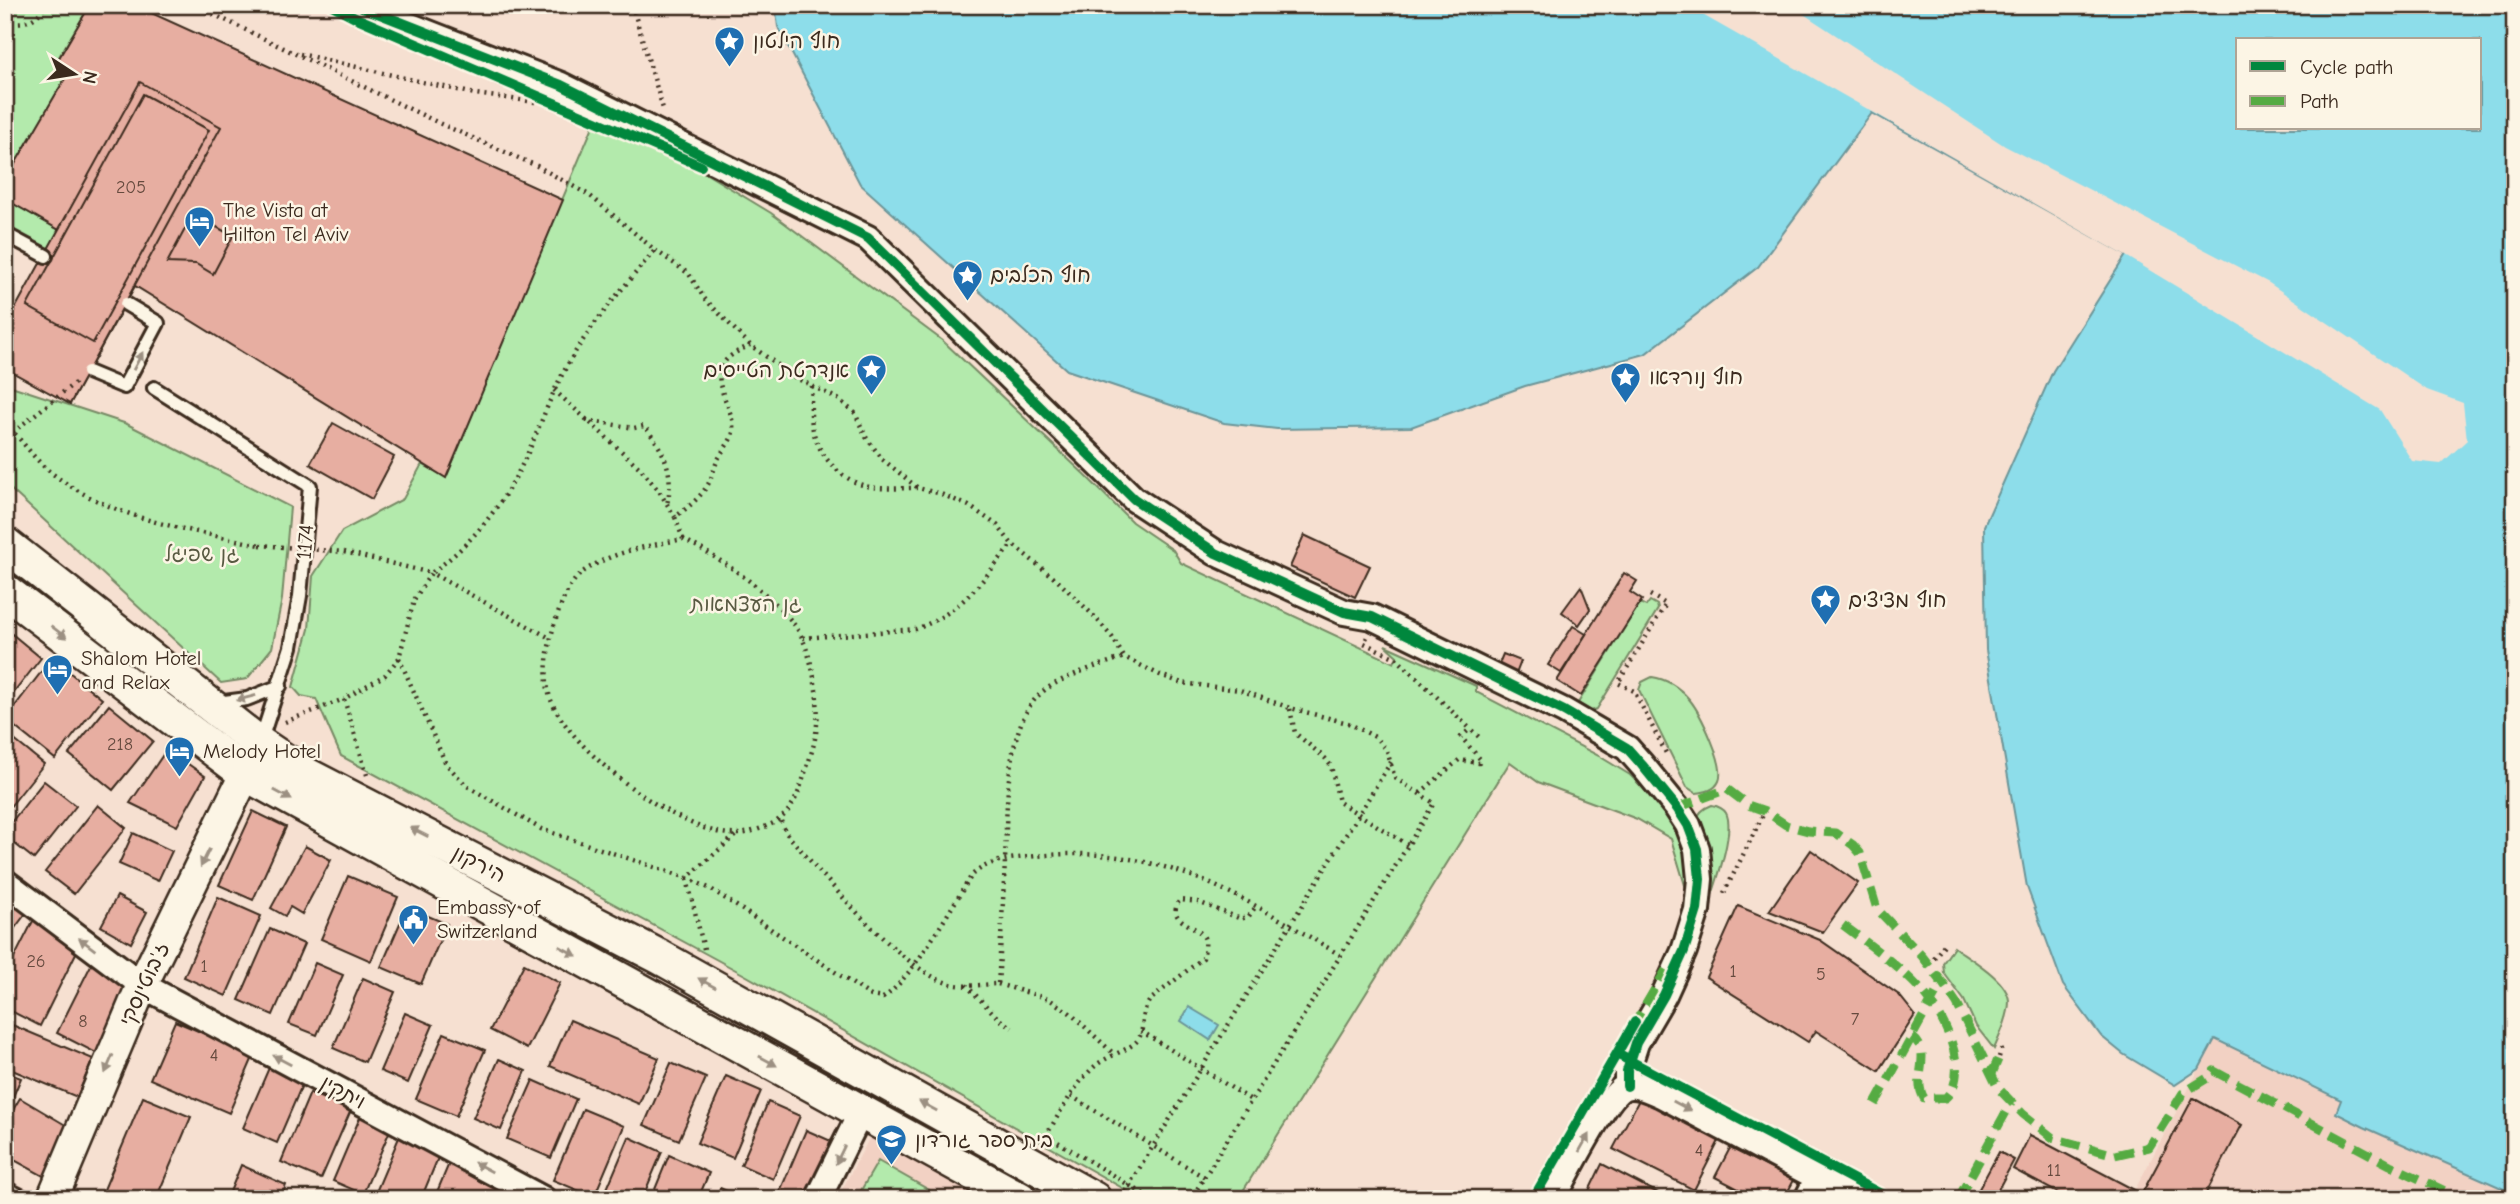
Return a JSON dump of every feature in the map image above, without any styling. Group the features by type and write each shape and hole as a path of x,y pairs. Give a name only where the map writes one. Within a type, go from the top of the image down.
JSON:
{"main road":[{"name":"הירקון","path":"5,544 260,744 303,773 660,957 1094,1199"},
{"name":"הירקון","path":"5,591 246,774 1020,1199"}],"street":[{"path":"357,5 561,85 868,238 1134,499 1181,532 1216,553 1344,612 1372,617 1564,711 1627,748 1688,825 1697,849 1700,879 1697,911 1684,951 1664,995 1636,1043 1623,1088 1600,1116 1553,1199"},
{"name":"1174","path":"246,774 260,744"},
{"name":"ז'בוטינסקי","path":"52,1199 142,985 246,774"},
{"name":"ויתקין","path":"5,882 142,985 543,1199"},
{"path":"1623,1088 1639,1086 1661,1095 1813,1188 1858,1199"},
{"path":"818,1199 861,1112"}],"lane":[{"path":"5,234 46,256"},
{"path":"88,372 124,387 158,323 126,304"},
{"name":"1174","path":"154,388 310,486 300,596 291,647 260,744"},
{"path":"210,704 247,699 280,686"},
{"path":"5,1188 27,1199"}],"path":[{"path":"5,21 19,24 29,22 36,18 45,5"},
{"path":"194,5 441,124 537,166 589,195 688,274 704,298 750,345 796,378 838,399 855,413 866,437 882,459 918,488"},
{"path":"204,5 211,13"},
{"path":"632,5 673,140"},
{"path":"293,52 475,94 544,101"},
{"path":"520,89 544,101"},
{"path":"321,710 385,676 399,658 414,600 431,573 454,558 494,512 523,463 554,390 594,324 655,250"},
{"path":"675,517 707,486 719,457 727,447 733,432 731,413 719,383 721,368 728,358 750,345"},
{"path":"13,432 88,372"},
{"path":"812,386 812,427 829,464 845,477 860,485 877,488 918,488 942,494 969,506 997,525 1012,544 1068,590 1112,637 1124,657 1160,675 1182,682 1240,690 1290,708 1348,723 1368,734 1387,751 1395,778 1434,803 1191,1199"},
{"path":"554,390 640,468 675,517 683,539 709,553 772,602 795,626 802,639 816,689 818,723 811,755 797,797 781,821 737,834 687,878"},
{"path":"585,420 634,428 644,426 661,446 671,489 667,504"},
{"path":"5,424 48,471 98,502 141,520 260,545 344,552 431,573 550,638"},
{"path":"683,539 616,555 581,573 564,598 550,638 546,678 551,700 563,722 589,751 620,779 665,811 703,827 737,834"},
{"path":"802,639 916,629 932,622 951,612 968,598 1012,544"},
{"path":"1650,595 1666,604 1618,683 1634,691 1672,766"},
{"path":"1358,625 1380,635"},
{"path":"1371,646 1396,658 1480,740"},
{"path":"998,984 1005,817 1010,764 1024,718 1038,696 1065,680 1124,657"},
{"path":"399,658 446,764 467,786 541,829 687,878 711,890 872,996 883,998 893,991 972,875 984,865 1005,860 1088,853 1131,857 1200,878 1234,893 1341,955"},
{"path":"344,699 367,775"},
{"path":"1290,708 1295,733 1331,766 1339,802 1408,845"},
{"path":"1419,793 1459,760 1479,763 1481,760 1461,737 1470,729"},
{"path":"1121,1199 1391,762"},
{"path":"1721,897 1765,811"},
{"path":"781,821 794,843 884,940 913,965 937,979 956,985 998,984 1049,999 1070,1013 1113,1053"},
{"path":"687,878 706,960"},
{"path":"1039,1146 1092,1069 1113,1053 1135,1043 1141,1031 1143,1009 1150,1000 1203,958 1205,939 1201,932 1183,923 1176,914 1180,900 1198,902 1241,919 1249,916 1256,906"},
{"path":"1934,958 1946,942"},
{"path":"965,984 999,1019 1012,1028"},
{"path":"1141,1031 1251,1100"},
{"path":"1999,1057 2002,1047"},
{"path":"1071,1096 1204,1177"},
{"path":"1046,1135 1152,1199"}],"shaded area":[{"path":"2215,1039 2342,1101 2337,1113 2363,1127 2515,1194 2515,1199 2130,1199"},
{"name":"בית ספר גורדון","path":"871,1135 988,1199 837,1199"}],"green space":[{"path":"5,5 90,5 56,62 70,70 5,181"},
{"name":"גן העצמאות","path":"593,126 705,173 771,213 943,341 1132,522 1173,550 1181,563 1394,663 1397,656 1385,645 1476,686 1476,692 1630,775 1665,810 1685,837 1691,905 1671,839 1637,819 1538,782 1510,762 1238,1199 1142,1199 745,975 341,756 316,699 301,696 293,687 309,629 313,576 342,531 403,499 422,464 446,477"},
{"path":"5,199 59,230 47,252 5,228"},
{"name":"גן שפיגל","path":"5,384 127,424 290,507 282,599 272,648 247,679 221,683 5,484"},
{"path":"1650,601 1657,605 1658,609 1597,709 1591,711 1578,703 1640,603 1646,606"},
{"path":"1652,677 1681,691 1694,706 1705,726 1720,773 1719,781 1710,790 1696,793 1687,787 1639,690 1642,682"},
{"path":"1712,805 1726,813 1728,833 1707,911 1696,821 1702,811"},
{"path":"1954,947 1987,970 2007,993 2008,1013 1994,1049 1976,1026 1964,1000 1944,973 1943,963"},
{"path":"878,1161 929,1190 924,1199 856,1199"}],"water":[{"path":"775,5 2515,5 2515,1194 2336,1113 2341,1100 2215,1039 2199,1069 2175,1085 2123,1054 2101,1036 2063,985 2027,887 1986,650 1984,526 2053,371 2126,255 1872,113 1758,267 1645,354 1525,386 1411,427 1277,429 1224,423 1067,370 860,184 778,27"},
{"path":"1189,1007 1219,1025 1210,1040 1181,1021"}],"pier":[{"path":"1685,5 1790,5 2005,146 2269,283 2427,390 2463,403 2467,440 2441,464 2412,461 2380,410 2126,256"}],"building":[{"path":"90,5 134,5 563,200 446,478 135,286 70,404 5,368 5,328 59,230 5,199 5,181 70,70 56,63"},
{"path":"140,82 221,127 70,404 5,368 5,327"},
{"path":"143,94 209,130 93,343 27,306"},
{"name":"The Vista at Hilton Tel Aviv","path":"193,214 233,236 213,274 196,264 167,263"},
{"path":"333,423 394,457 372,499 310,464"},
{"path":"1304,535 1370,566 1355,597 1290,567"},
{"path":"1624,573 1637,581 1630,592 1642,600 1581,696 1557,681"},
{"path":"1581,586 1590,609 1579,625 1562,612"},
{"path":"1573,626 1586,634 1561,673 1548,665"},
{"path":"12,634 41,658 5,704 5,642"},
{"path":"1503,654 1521,661 1516,674 1498,666"},
{"path":"52,658 102,699 55,759 5,719"},
{"path":"109,705 153,741 113,790 69,754"},
{"path":"13,739 44,764 5,813 5,748"},
{"path":"167,749 205,776 177,826 130,803"},
{"path":"44,781 76,806 34,859 5,836 5,830"},
{"path":"98,805 126,828 74,894 45,872"},
{"path":"253,811 286,827 253,900 219,885"},
{"path":"133,833 172,851 158,881 119,864"},
{"path":"305,846 331,860 302,914 290,907 285,916 271,908"},
{"path":"1811,850 1858,883 1823,932 1769,911"},
{"path":"348,876 398,897 371,961 321,939"},
{"path":"5,890 30,908 5,941"},
{"path":"117,896 147,912 131,943 101,926"},
{"path":"218,897 261,916 226,996 184,977"},
{"path":"1738,906 1820,940 1899,995 1915,1015 1879,1071 1816,1031 1808,1042 1706,977"},
{"path":"407,907 447,924 421,984 381,967"},
{"path":"35,917 82,941 40,1026 5,1008 5,976"},
{"path":"270,929 304,944 273,1015 239,1000"},
{"path":"93,961 134,982 98,1054 57,1033"},
{"path":"315,963 343,975 317,1035 289,1024"},
{"path":"524,964 560,983 527,1049 490,1030"},
{"path":"363,978 395,992 365,1062 333,1048"},
{"path":"405,1013 433,1025 408,1083 380,1071"},
{"path":"570,1020 659,1058 639,1104 550,1066"},
{"path":"175,1021 254,1055 229,1113 150,1079"},
{"path":"5,1022 93,1059 77,1097 5,1067"},
{"path":"444,1033 485,1050 456,1116 416,1099"},
{"path":"499,1059 526,1071 501,1130 473,1118"},
{"path":"271,1063 305,1078 277,1143 243,1128"},
{"path":"671,1063 706,1078 679,1140 644,1125"},
{"path":"5,1072 21,1078 5,1115"},
{"path":"726,1076 761,1091 733,1158 697,1143"},
{"path":"533,1080 576,1099 551,1158 507,1139"},
{"path":"310,1093 351,1110 321,1179 281,1162"},
{"path":"1641,1096 1721,1137 1694,1190 1613,1149"},
{"path":"143,1097 191,1117 156,1199 100,1199"},
{"path":"20,1098 74,1130 47,1178 5,1155 5,1123"},
{"path":"2193,1098 2242,1125 2203,1199 2139,1199"},
{"path":"768,1102 800,1116 773,1179 741,1165"},
{"path":"583,1109 624,1126 594,1197 553,1180"},
{"path":"361,1115 391,1128 363,1194 333,1181"},
{"path":"806,1130 840,1145 817,1199 784,1199 778,1196"},
{"path":"400,1135 440,1153 421,1199 373,1199"},
{"path":"2030,1135 2142,1194 2139,1199 2069,1199 2013,1169"},
{"path":"629,1137 662,1152 642,1199 623,1199 606,1191"},
{"path":"1730,1148 1794,1180 1784,1199 1758,1199 1715,1177"},
{"path":"1999,1152 2014,1160 1993,1199 1981,1199 1975,1196"},
{"path":"669,1155 709,1173 698,1199 651,1199"},
{"path":"450,1161 530,1199 434,1199"},
{"path":"1602,1164 1658,1193 1655,1199 1585,1199"},
{"path":"241,1165 286,1185 281,1199 227,1199"},
{"path":"720,1188 745,1199 715,1199"}],"marked path":[{"path":"1677,808 1727,789 1748,805 1765,811 1786,825 1808,831 1836,833 1853,845 1860,853 1877,909 1922,956 1957,1004 1998,1088 2023,1114 2053,1138 2115,1155 2149,1147 2183,1093 2214,1071 2390,1165 2462,1199"},
{"path":"1843,925 1904,973 1922,991 1938,1014 1946,1028 1956,1059 1953,1087 1945,1098 1924,1098 1920,1082 1921,1050 1912,1037"},
{"path":"1632,1028 1666,970"},
{"path":"1875,1104 1942,982"},
{"path":"1991,1076 1999,1057"},
{"path":"1958,1199 2011,1103"}],"cycle path":[{"path":"332,5 701,166"},
{"path":"357,5 561,85 868,238 1134,499 1216,553 1344,612 1372,617 1564,711 1627,748 1688,825 1697,849 1700,879 1697,910 1684,951 1664,995 1636,1043 1627,1071 1627,1086"},
{"path":"1533,1199 1635,1022"},
{"path":"1617,1054 1890,1199"}],"place":[{"name":"חוף הילטון","path":"730,68"},
{"name":"The Vista at Hilton Tel Aviv","path":"200,249"},
{"name":"חוף הכלבים","path":"967,302"},
{"name":"אנדרטת הטייסים","path":"872,397"},
{"name":"חוף נורדאו","path":"1626,404"},
{"name":"חוף מציצים","path":"1825,627"},
{"name":"Shalom Hotel and Relax","path":"58,697"},
{"name":"Melody Hotel","path":"180,778"},
{"name":"Embassy of Switzerland","path":"414,946"},
{"name":"בית ספר גורדון","path":"892,1167"}]}
